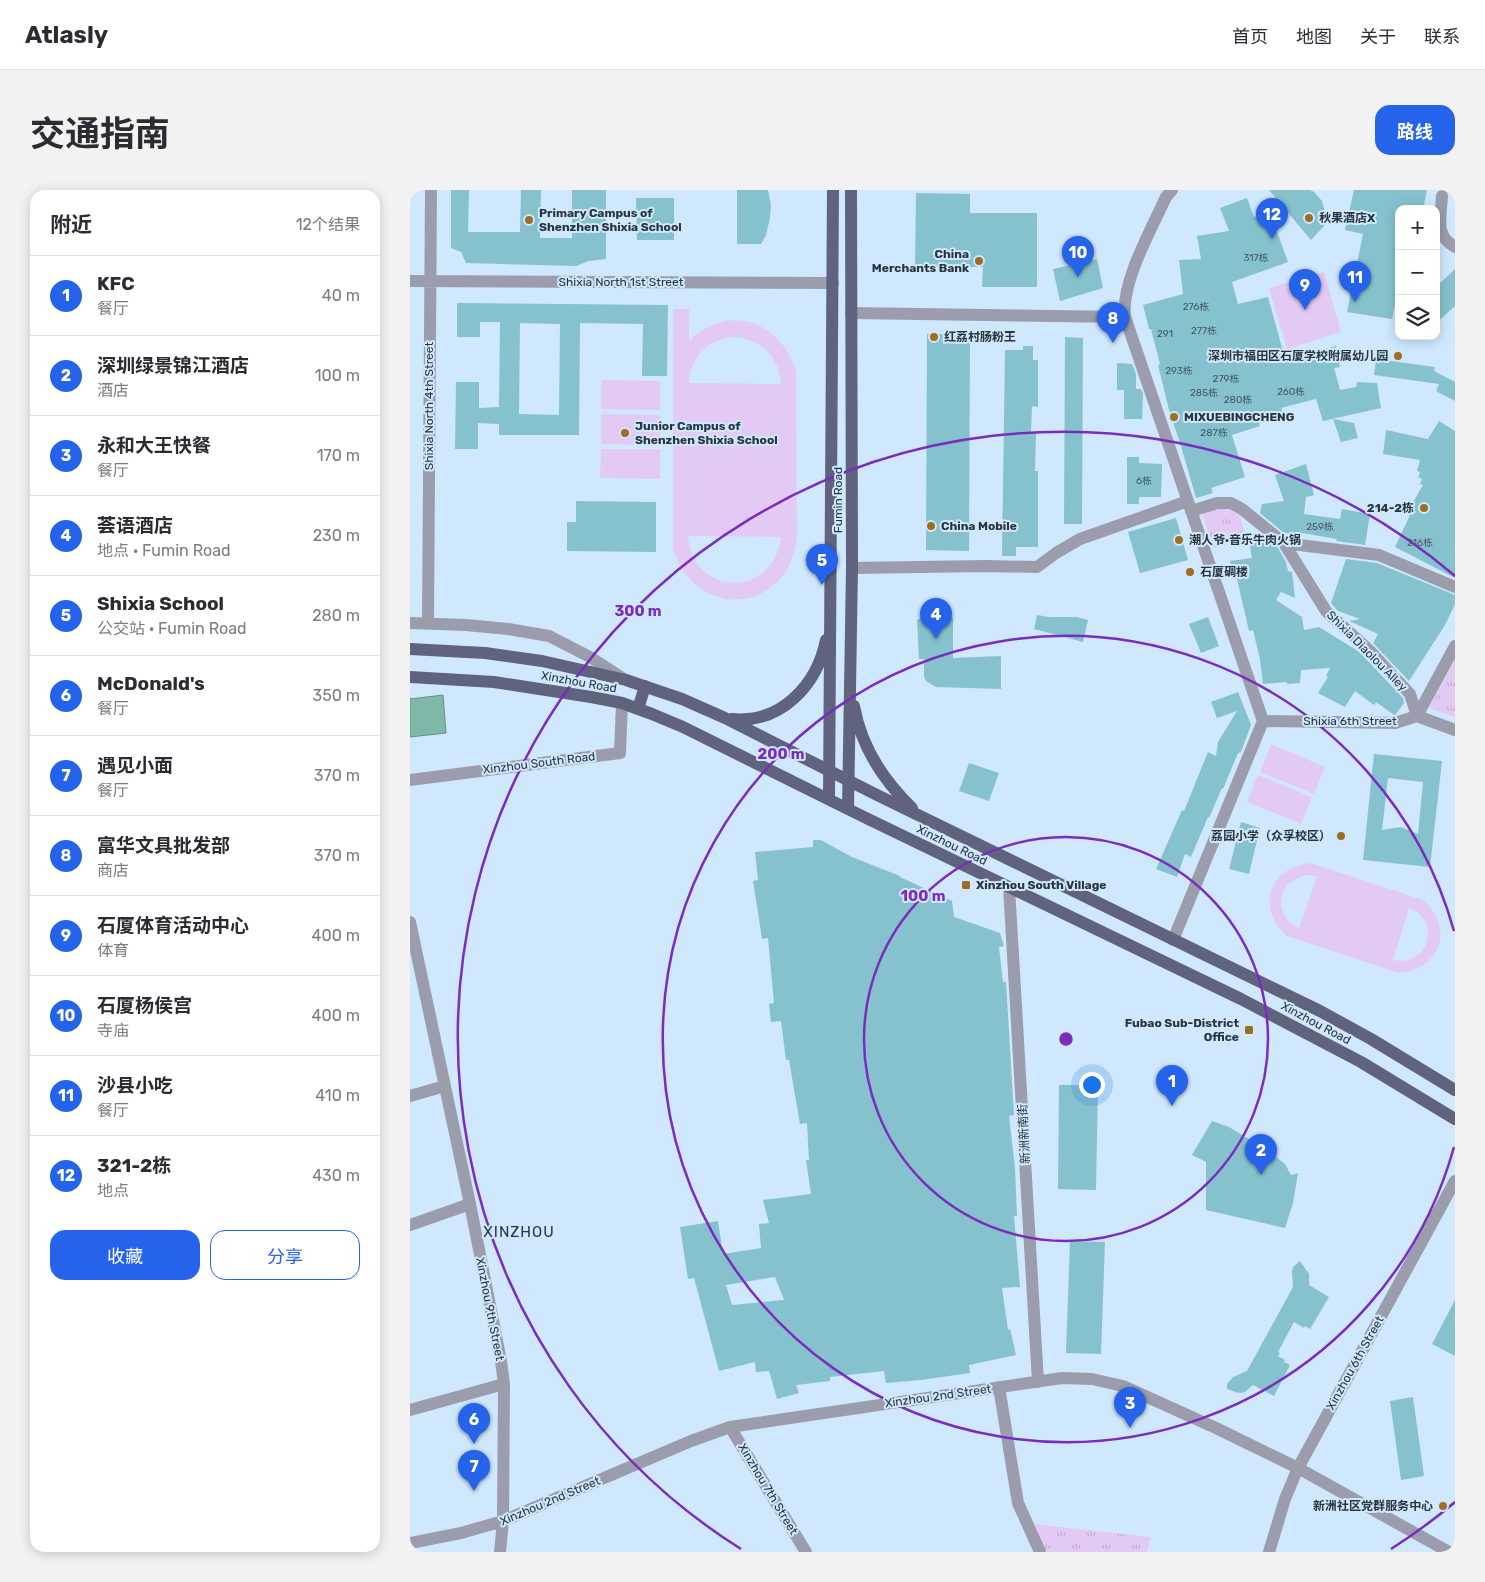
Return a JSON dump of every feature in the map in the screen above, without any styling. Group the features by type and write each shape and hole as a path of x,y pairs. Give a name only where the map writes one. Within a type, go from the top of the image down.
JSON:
{"main road":[{"name":"Fumin Road","path":"829,800 833,190"},
{"name":"Fumin Road","path":"848,809 852,568 851,190"},
{"path":"725,718 742,720 758,718 782,708 801,693 817,669 825,646 831,615"},
{"name":"Xinzhou Road","path":"410,649 457,650 516,656 626,680 682,699 725,718 921,817 1336,1020 1455,1090"},
{"name":"Xinzhou Road","path":"410,677 494,682 582,695 638,709 691,731 1301,1030 1361,1062 1455,1119"},
{"path":"850,681 855,713 875,763 887,782 921,817"},
{"path":"638,709 645,686"}],"street":[{"name":"Shixia North 4th Street","path":"428,623 431,190"},
{"path":"1172,190 1166,197 1132,275 1125,296 1125,317 1263,721 1173,940"},
{"path":"1442,196 1441,233 1447,242 1455,247"},
{"name":"Shixia North 1st Street","path":"410,282 833,283"},
{"path":"851,313 1125,317"},
{"name":"Shixia Diaolou Alley","path":"852,568 1036,567 1080,539 1189,506 1231,503 1242,509 1284,543 1326,611 1371,652 1410,694 1417,716"},
{"path":"1284,543 1379,555 1455,587"},
{"path":"410,623 508,629 549,636 590,657 626,680"},
{"path":"1455,646 1417,716 1455,730"},
{"name":"Xinzhou South Road","path":"410,780 620,753 622,704"},
{"name":"Shixia 6th Street","path":"1263,721 1395,723 1417,716"},
{"name":"新洲新南街","path":"1009,887 1038,1382"},
{"name":"Xinzhou 9th Street","path":"410,922 470,1204 501,1361 504,1384 503,1521 500,1552"},
{"path":"410,1096 445,1086"},
{"name":"Xinzhou 6th Street","path":"1269,1552 1273,1533 1285,1498 1298,1468 1455,1181"},
{"path":"410,1225 470,1204"},
{"name":"Xinzhou 2nd Street","path":"410,1543 461,1533 503,1521 698,1438 730,1427 1062,1378 1092,1379 1123,1386 1298,1468 1448,1552"},
{"path":"410,1410 504,1384"},
{"path":"999,1387 1018,1503 1040,1552"},
{"name":"Xinzhou 7th Street","path":"730,1427 806,1552"}],"green space":[{"path":"1324,272 1341,332 1287,349 1269,288"},
{"path":"673,309 689,309 689,341 704,329 720,322 736,320 752,323 766,329 789,354 796,371 797,538 790,563 777,582 760,594 740,599 720,598 701,589 685,573 673,549","holes":["730,337 750,340 766,350 776,364 781,384 689,383 692,366 701,352 721,339","688,536 781,537 775,557 764,571 750,580 734,583 718,580 704,571 693,557"]},
{"path":"601,380 660,381 660,410 601,409"},
{"path":"601,414 660,415 660,445 601,444"},
{"path":"601,449 660,449 660,479 600,478"},
{"path":"1217,507 1227,508 1239,514 1247,538 1214,548 1201,512"},
{"path":"1455,659 1455,717 1429,708"},
{"path":"1271,744 1325,767 1314,794 1260,772"},
{"path":"1258,775 1312,797 1301,824 1247,802"},
{"path":"1311,863 1423,900 1433,911 1439,923 1440,935 1438,946 1433,956 1425,964 1413,970 1399,973 1287,936 1277,925 1271,913 1269,902 1271,890 1277,880 1285,872 1297,866","holes":["1310,875 1317,877 1299,928 1284,915 1281,906 1282,897 1285,889 1291,882 1299,877","1409,908 1419,914 1425,922 1428,932 1427,941 1423,950 1415,957 1405,960 1393,960"]},
{"path":"1034,1524 1151,1537 1147,1552 1046,1552"}],"shaded area":[{"path":"443,695 446,733 410,737 410,699"}],"building":[{"path":"451,190 469,190 468,232 520,232 521,190 541,190 540,238 572,238 572,190 606,190 606,259 589,261 576,266 466,263 461,252 451,248"},
{"path":"737,190 768,190 771,205 770,218 766,235 761,244 737,244"},
{"name":"秋果酒店X","path":"1269,190 1310,190 1314,192 1322,201 1325,212 1325,225 1311,240"},
{"path":"1354,190 1427,190 1424,205 1395,205 1395,304 1392,319 1347,312 1363,234 1345,230"},
{"path":"916,193 970,194 970,213 1037,213 1037,287 982,287 983,267 915,267"},
{"path":"636,198 674,198 674,240 637,240"},
{"path":"1247,198 1254,217 1270,212 1288,262 1232,282 1238,304 1268,297 1284,355 1294,351 1296,357 1336,346 1340,367 1334,368 1340,390 1356,387 1357,382 1377,383 1381,408 1323,421 1316,399 1281,408 1284,415 1259,423 1260,426 1232,435 1245,477 1211,488 1213,493 1196,498 1172,422 1158,365 1160,364 1143,305 1183,294 1179,260 1201,259 1197,236 1229,231 1220,208"},
{"path":"1097,259 1103,288 1060,301 1053,269"},
{"path":"1455,269 1455,306 1440,319 1440,295 1440,283"},
{"path":"457,303 668,305 667,376 642,376 643,324 580,323 579,435 499,435 499,424 478,423 478,449 455,449 456,382 479,382 479,408 499,407 500,322 480,322 480,337 457,337","holes":["520,323 560,324 559,415 519,414"]},
{"path":"927,334 970,334 969,551 926,550"},
{"path":"1065,337 1083,338 1082,524 1064,524"},
{"path":"1023,346 1033,346 1033,360 1038,360 1038,407 1032,406 1031,432 1036,432 1035,471 1038,471 1038,547 1016,547 1016,556 1002,556 1005,350 1023,350"},
{"path":"1376,359 1435,367 1434,371 1455,382 1455,401 1436,391 1439,384 1374,375"},
{"path":"1117,363 1132,364 1136,374 1136,389 1141,389 1143,394 1142,419 1124,419 1124,390 1117,390"},
{"path":"1333,419 1354,423 1358,438 1341,442"},
{"path":"1439,421 1455,431 1455,578 1395,547 1410,515 1407,513 1423,485 1420,484 1422,479 1418,477 1420,472 1417,471 1420,460 1383,454 1386,430 1428,439"},
{"path":"1127,457 1139,457 1139,463 1162,464 1161,497 1139,497 1139,504 1127,504"},
{"path":"1306,464 1314,495 1306,497 1304,514 1340,519 1342,509 1370,514 1365,545 1302,533 1302,535 1284,533 1260,513 1262,504 1284,501 1275,475"},
{"path":"576,501 656,502 656,552 567,551 567,522 576,522"},
{"path":"1176,518 1188,560 1140,573 1128,532"},
{"path":"1266,539 1278,548 1286,562 1288,571 1292,572 1295,598 1281,592 1276,600 1302,617 1304,630 1319,627 1358,651 1403,698 1404,703 1396,714 1394,715 1376,702 1374,705 1355,691 1345,707 1318,693 1328,677 1326,676 1330,668 1301,670 1300,683 1263,684 1260,659 1253,630 1249,631 1237,579 1232,579 1230,561 1252,558 1249,541"},
{"path":"1346,559 1377,563 1455,595 1455,604 1445,625 1409,681 1373,643 1378,634 1349,621 1360,619 1338,611 1331,603"},
{"path":"1037,615 1077,617 1088,620 1083,642 1034,629"},
{"path":"1208,617 1219,646 1201,653 1189,624"},
{"path":"921,618 953,618 953,658 1001,656 1001,689 936,687 926,681 924,676 924,659 919,659 917,620"},
{"path":"1238,692 1251,725 1241,752 1238,753 1191,857 1185,854 1177,877 1156,869 1182,810 1184,811 1208,752 1216,756 1218,742 1237,711 1217,718 1211,702"},
{"path":"1374,754 1442,761 1430,867 1363,860","holes":["1388,778 1423,782 1418,834 1401,827 1382,830"]},
{"path":"969,763 999,773 989,801 959,791"},
{"path":"1241,822 1260,828 1249,874 1229,869"},
{"path":"813,840 821,840 852,857 900,876 952,901 954,917 1000,933 1004,946 999,947 1003,982 1006,982 1014,1115 1009,1116 1015,1168 1017,1216 1014,1216 1020,1287 1002,1288 1008,1330 1010,1329 1016,1355 969,1365 970,1373 921,1380 886,1383 884,1371 830,1377 830,1381 796,1385 799,1393 777,1399 769,1371 756,1372 755,1362 719,1371 694,1278 688,1279 680,1227 718,1221 723,1254 761,1248 759,1224 769,1223 763,1200 811,1194 806,1160 809,1160 807,1123 800,1124 789,1060 786,1060 781,1021 771,1022 769,1004 774,1003 768,938 762,939 753,881 758,880 755,852 813,847","holes":["775,1277 784,1300 732,1305 726,1285"]},
{"path":"1059,1085 1098,1085 1096,1190 1058,1189"},
{"path":"1212,1121 1229,1127 1270,1152 1285,1164 1291,1175 1298,1173 1293,1203 1285,1228 1206,1210 1206,1162 1192,1155"},
{"path":"1070,1241 1105,1242 1101,1354 1066,1353"},
{"path":"1300,1261 1309,1274 1309,1285 1329,1297 1310,1329 1294,1322 1278,1352 1280,1353 1278,1356 1290,1365 1274,1396 1253,1385 1241,1393 1227,1389 1227,1384 1233,1377 1247,1371 1293,1287 1293,1267"},
{"path":"1455,1300 1455,1356 1432,1344"},
{"path":"1413,1397 1424,1476 1401,1480 1390,1401"}],"place":[{"name":"秋果酒店X","path":"1309,218"},
{"name":"Primary Campus of Shenzhen Shixia School","path":"529,220"},
{"name":"321-2栋","path":"1272,239"},
{"name":"China Merchants Bank","path":"979,261"},
{"name":"石厦杨侯宫","path":"1078,277"},
{"name":"沙县小吃","path":"1355,302"},
{"name":"石厦体育活动中心","path":"1305,310"},
{"name":"红荔村肠粉王","path":"934,337"},
{"name":"富华文具批发部","path":"1113,343"},
{"name":"深圳市福田区石厦学校附属幼儿园","path":"1398,356"},
{"name":"MIXUEBINGCHENG","path":"1174,417"},
{"name":"Junior Campus of Shenzhen Shixia School","path":"625,433"},
{"name":"214-2栋","path":"1424,508"},
{"name":"China Mobile","path":"931,526"},
{"name":"潮人爷·音乐牛肉火锅","path":"1179,540"},
{"name":"石厦碉楼","path":"1190,572"},
{"name":"Shixia School","path":"822,585"},
{"name":"荟语酒店","path":"936,639"},
{"name":"荔园小学（众孚校区）","path":"1341,836"},
{"name":"Xinzhou South Village","path":"966,885"},
{"name":"Fubao Sub-District Office","path":"1249,1030"},
{"name":"KFC","path":"1172,1106"},
{"name":"深圳绿景锦江酒店","path":"1261,1175"},
{"name":"永和大王快餐","path":"1130,1428"},
{"name":"McDonald's","path":"474,1444"},
{"name":"遇见小面","path":"474,1491"},
{"name":"新洲社区党群服务中心","path":"1443,1506"}],"district":[{"name":"XINZHOU","path":"519,1232"}]}
